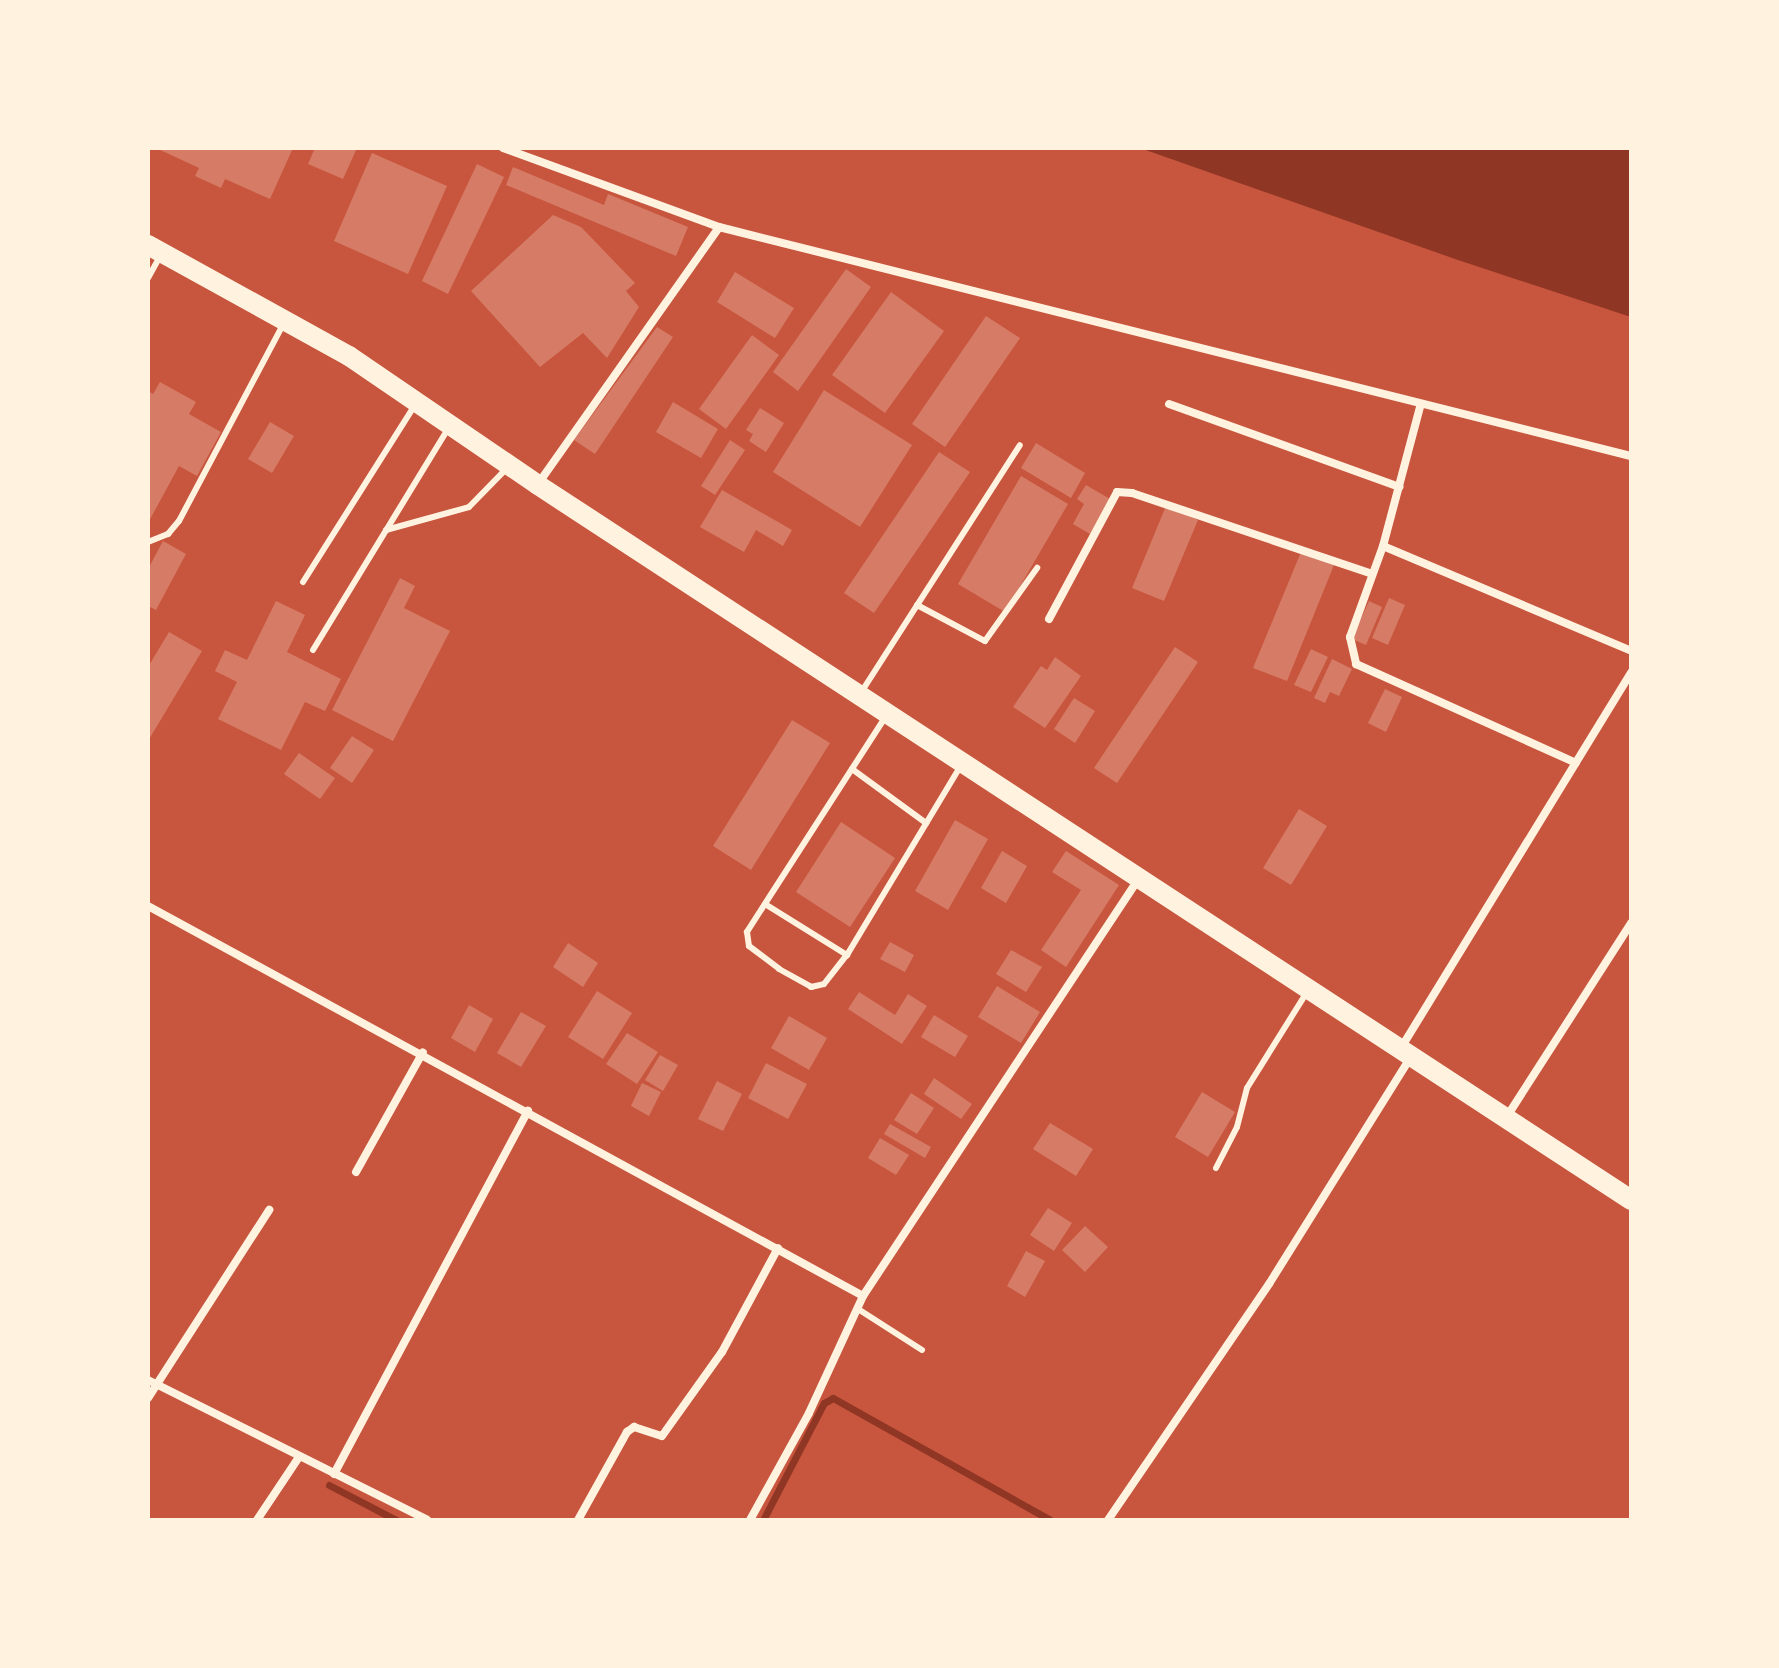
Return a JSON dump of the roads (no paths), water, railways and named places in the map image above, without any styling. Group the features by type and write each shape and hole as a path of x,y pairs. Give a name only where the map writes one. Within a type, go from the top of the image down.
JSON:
{"main road":[{"path":"155,248 286,320 416,402 538,485 1631,1200"}],"street":[{"path":"503,148 719,227 1420,407 1631,456"},
{"path":"538,485 719,227"},
{"path":"1169,404 1399,487"},
{"path":"1420,407 1383,546 1350,637 1356,664 1576,763"},
{"path":"1049,619 1117,492 1132,493 1372,574"},
{"path":"1383,546 1631,651"},
{"path":"1108,1520 1269,1284 1631,672"},
{"path":"750,1520 809,1413 863,1296 1139,878"},
{"path":"148,906 423,1052 863,1296"},
{"path":"1505,1118 1631,923"},
{"path":"356,1172 423,1052"},
{"path":"334,1474 528,1110"},
{"path":"148,1398 152,1382 269,1210"},
{"path":"578,1520 627,1432 634,1427 662,1436 722,1352 778,1248"},
{"path":"152,1382 427,1520"},
{"path":"257,1520 299,1457"}],"lane":[{"path":"148,278 155,248"},
{"path":"148,542 168,534 179,521 286,320"},
{"path":"303,582 416,402"},
{"path":"313,650 450,425"},
{"path":"859,695 1020,445"},
{"path":"386,530 469,507 509,465"},
{"path":"917,605 985,641 1037,568"},
{"path":"888,713 747,932 749,946 779,969 818,987 847,955 963,762"},
{"path":"852,769 926,823"},
{"path":"765,904 847,955"},
{"path":"1216,1168 1237,1127 1247,1088 1309,989"},
{"path":"858,1309 922,1350"}],"waterway":[{"path":"763,1520 824,1403 833,1398 1050,1520"},
{"path":"329,1485 396,1520"}]}
